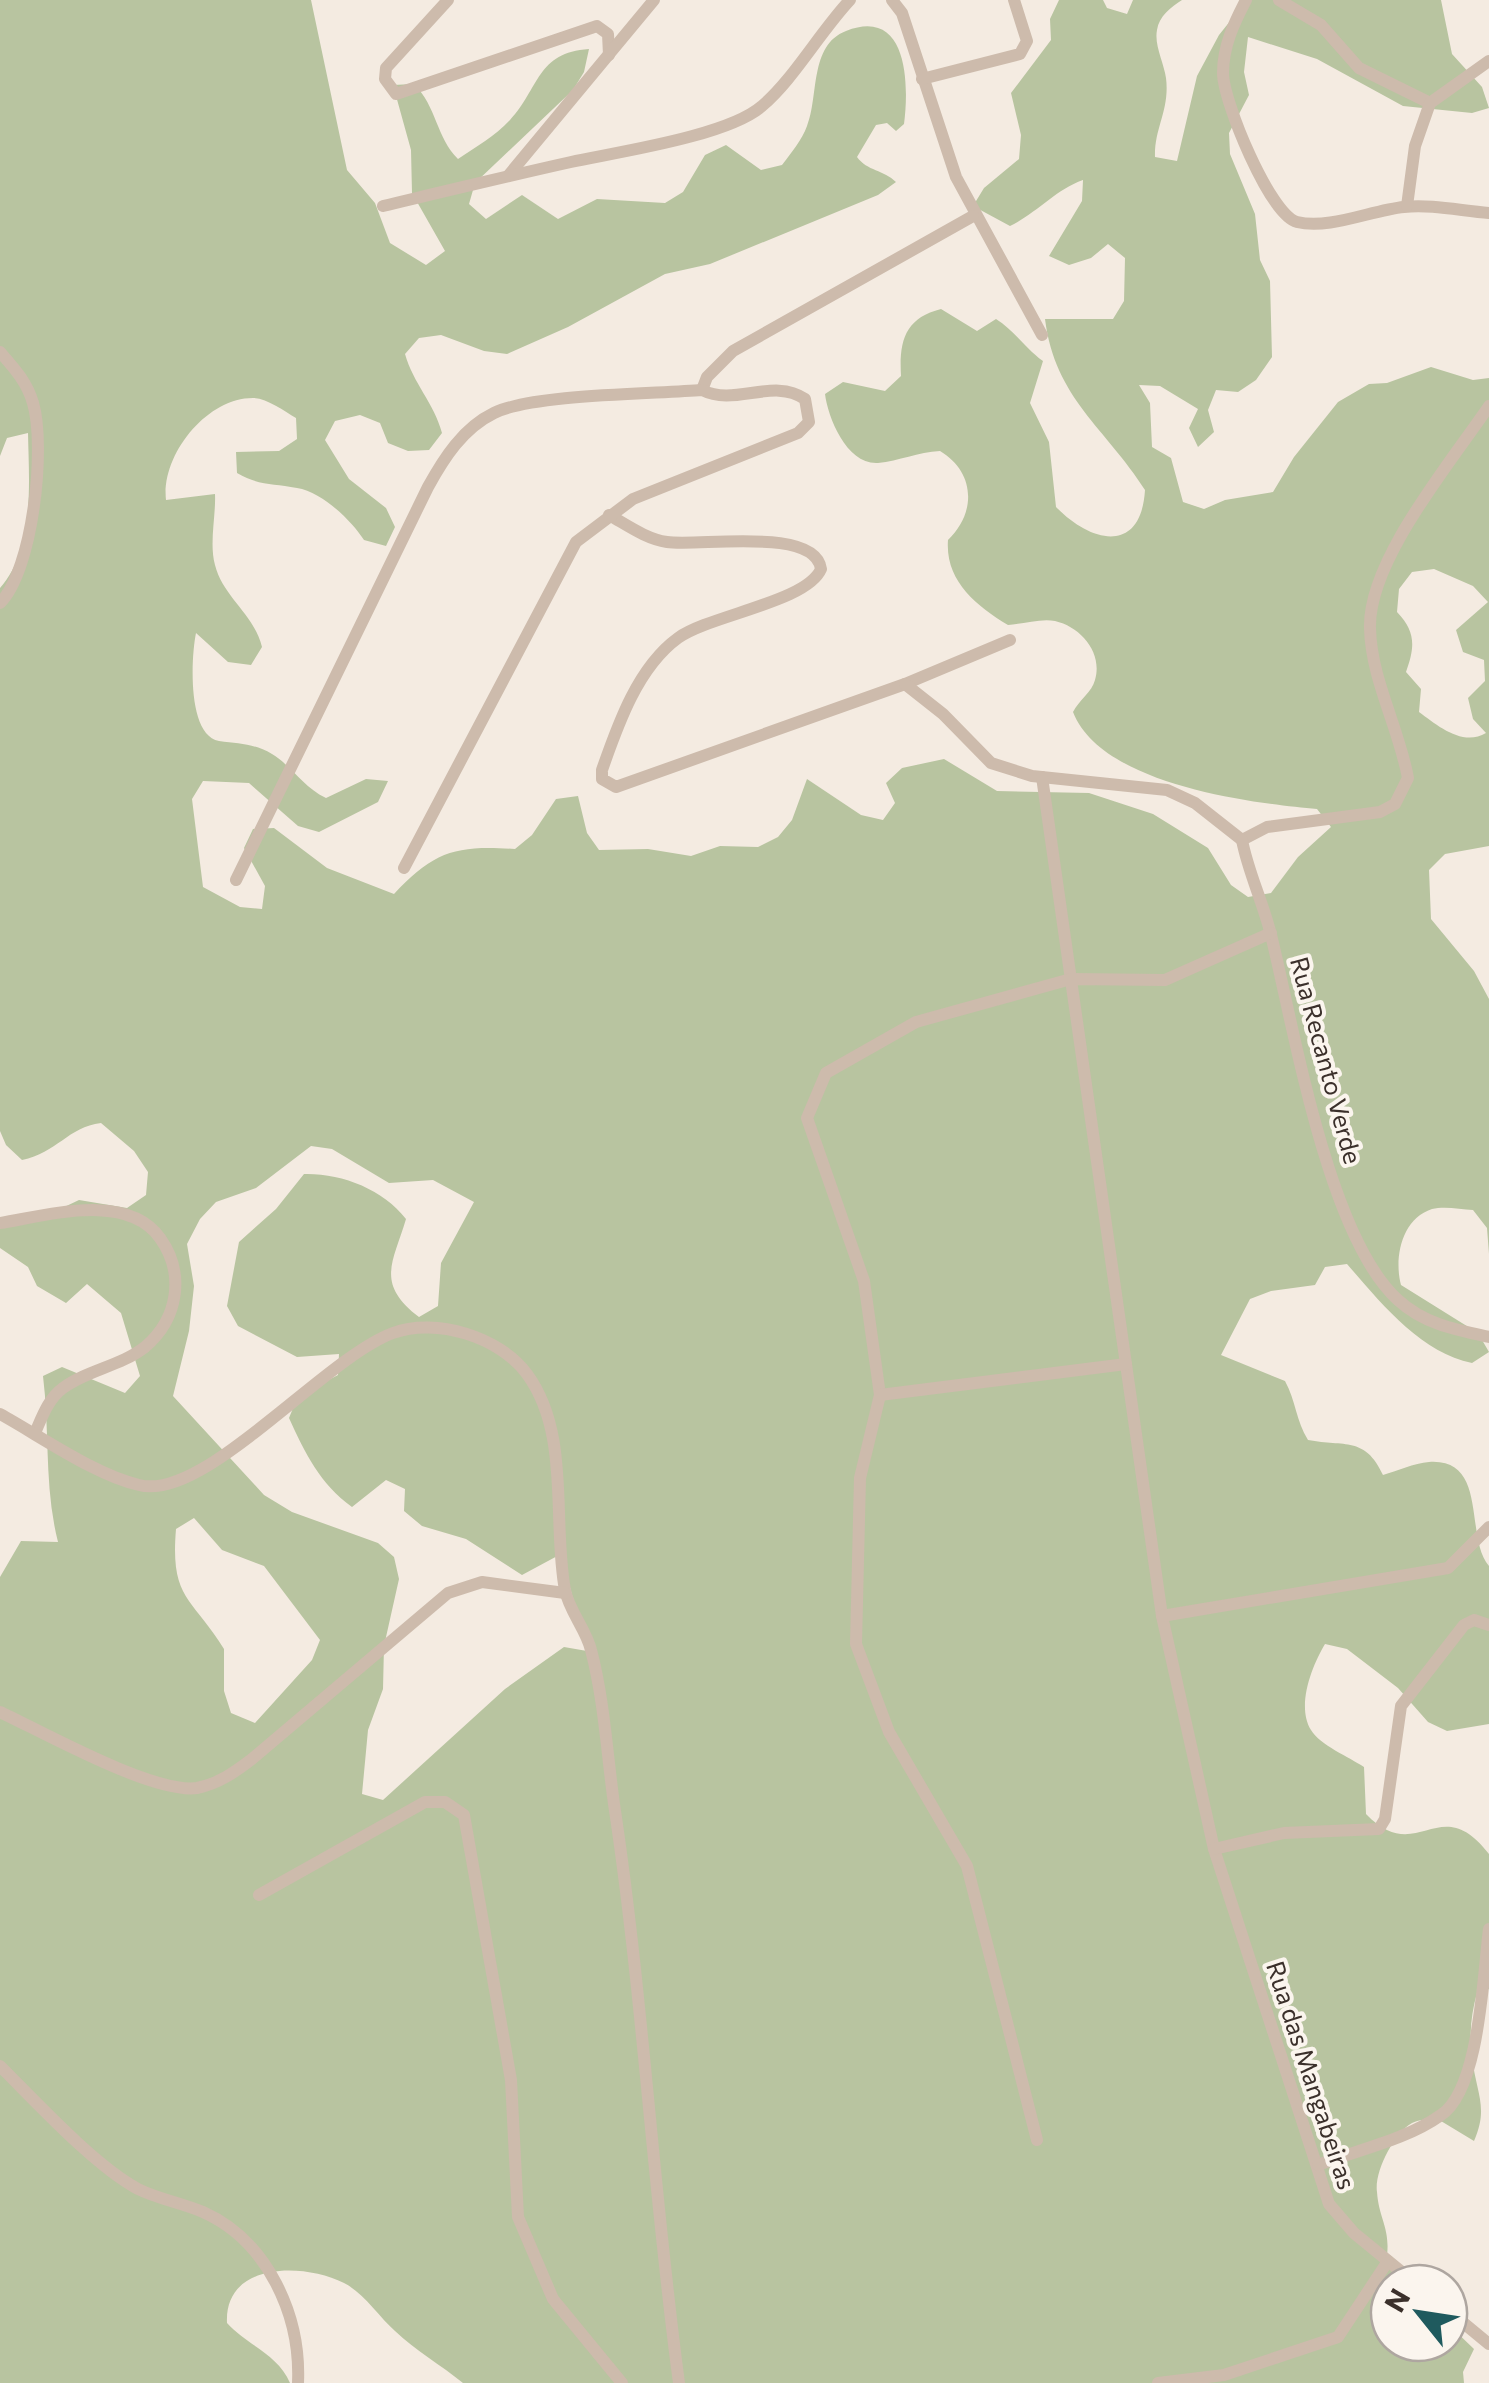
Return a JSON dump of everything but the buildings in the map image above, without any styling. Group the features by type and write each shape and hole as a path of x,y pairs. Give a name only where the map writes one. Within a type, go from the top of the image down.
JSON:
{"street":[{"path":"448,0 386,68 386,79 396,94 597,26 608,34 610,55"},
{"path":"508,176 526,149 654,0"},
{"path":"384,206 656,144 741,119 770,98 817,35 850,0"},
{"path":"892,0 902,13 973,216 1042,334"},
{"path":"922,79 1020,54 1026,41 1014,0"},
{"path":"1246,0 1225,48 1223,76 1236,124 1280,209 1298,222 1408,206 1489,213"},
{"path":"1279,0 1321,25 1359,68 1430,103"},
{"path":"1408,206 1414,146 1430,103 1489,61"},
{"path":"702,390 707,378 733,352 973,216"},
{"path":"0,352 22,377 32,398 38,436 21,570 0,603"},
{"path":"236,880 428,487 458,442 474,426 514,405 702,390 723,395 786,389 805,399 809,422 798,433 633,498 576,542 404,868"},
{"path":"904,684 944,714 991,763 1042,777 1167,790 1194,803 1242,840 1267,827 1380,812 1403,793 1408,778 1373,652 1372,603 1402,538 1489,406"},
{"path":"609,515 668,542 732,540 803,547 816,556 820,568 805,586 702,626 680,637 659,655 646,672 607,754 601,774 610,785 622,787 904,684 1010,640"},
{"name":"Rua das Mangabeiras","path":"1042,777 1162,1616 1214,1849 1329,2204 1392,2263"},
{"name":"Rua Recanto Verde","path":"1242,840 1271,933 1316,1125 1360,1248 1399,1302 1444,1327 1489,1336"},
{"path":"1036,2140 967,1866 890,1732 856,1644 860,1478 880,1395 864,1281 806,1118 826,1073 916,1022 1071,980 1165,980 1271,933"},
{"path":"0,1224 70,1211 114,1213 155,1231 176,1269 178,1282 168,1315 145,1346 59,1391 35,1433"},
{"path":"0,1414 126,1481 157,1487 177,1483 210,1466 344,1358 398,1331 423,1328 478,1337 527,1374 552,1437 565,1593 591,1648 625,1874 661,2248 679,2383"},
{"path":"880,1395 1126,1364"},
{"path":"1162,1616 1448,1568 1489,1527"},
{"path":"0,1712 161,1784 198,1788 228,1777 252,1760 448,1593 482,1582 565,1593"},
{"path":"1214,1849 1284,1832 1379,1830 1386,1819 1406,1696 1464,1625 1474,1620 1489,1625"},
{"path":"259,1896 425,1802 446,1802 464,1816 510,2080 518,2217 553,2298 622,2383"},
{"path":"1318,2165 1446,2113 1462,2089 1473,2050 1489,1929"},
{"path":"0,2066 138,2189 206,2213 252,2252 289,2306 296,2335 298,2383"},
{"path":"1158,2383 1224,2376 1338,2337 1388,2260"},
{"path":"1469,2328 1489,2344"}],"green space":[{"path":"0,0 311,0 347,170 375,203 390,243 426,265 445,251 412,193 411,150 393,85 414,84 422,93 458,159 510,120 549,65 559,57 589,49 584,72 573,90 475,183 469,204 486,219 522,195 558,219 597,199 665,203 683,192 705,155 726,145 761,170 782,165 807,126 826,48 846,31 867,26 882,30 901,54 906,108 904,124 896,131 887,123 876,125 857,157 896,182 878,195 710,264 665,274 568,327 507,354 484,351 441,335 419,338 405,354 442,433 429,450 408,451 388,443 380,423 360,415 335,421 325,440 349,479 386,508 395,527 386,546 364,540 344,516 316,495 237,473 236,452 279,451 297,439 296,418 281,409 259,399 237,400 220,407 190,432 171,465 166,500 215,494 215,565 262,647 251,665 228,662 196,633 194,694 201,725 219,741 252,746 272,754 326,798 366,779 388,781 378,802 319,832 298,826 249,783 203,781 192,799 203,887 240,907 262,909 265,886 244,848 253,829 274,828 327,868 394,894 421,868 447,854 477,848 515,849 532,835 556,799 578,796 587,833 599,850 648,849 691,856 720,846 758,847 778,837 792,820 807,779 861,815 883,820 895,803 886,783 902,768 944,759 997,791 1089,793 1153,814 1208,848 1231,885 1248,897 1271,893 1298,857 1331,827 1317,809 1217,795 1180,785 1113,757 1089,737 1073,712 1095,680 1096,660 1088,643 1073,629 1055,621 1008,625 964,590 951,567 948,540 964,517 967,505 966,481 960,470 940,451 867,462 841,438 825,394 843,382 885,391 901,376 901,352 907,333 919,318 929,313 941,309 977,331 996,319 1043,361 1030,403 1049,442 1056,507 1098,535 1124,533 1134,525 1141,511 1145,490 1071,392 1059,371 1045,319 1113,319 1124,301 1125,258 1108,244 1091,258 1069,265 1049,256 1082,201 1083,180 1010,226 973,206 984,188 1019,159 1021,135 1011,93 1051,40 1050,19 1059,0 1103,0 1107,8 1127,14 1133,0 1182,0 1163,16 1156,36 1167,89 1155,157 1177,161 1197,76 1219,35 1247,0 1441,0 1452,54 1482,87 1489,108 1472,113 1403,106 1317,59 1248,37 1244,72 1249,95 1229,133 1230,154 1255,214 1260,260 1270,281 1272,357 1256,380 1238,392 1216,390 1208,410 1214,432 1198,447 1189,428 1198,409 1160,386 1139,385 1150,403 1152,447 1171,458 1183,502 1204,509 1225,500 1273,492 1294,457 1338,402 1369,384 1387,383 1431,367 1473,380 1489,378 1489,846 1445,854 1429,870 1431,919 1474,971 1489,999 1489,1254 1487,1228 1473,1210 1432,1209 1413,1221 1402,1241 1399,1275 1401,1285 1478,1333 1489,1352 1472,1363 1436,1349 1403,1324 1347,1264 1325,1267 1315,1285 1271,1291 1250,1299 1221,1355 1285,1381 1308,1440 1353,1445 1369,1454 1383,1475 1429,1462 1448,1464 1460,1472 1468,1486 1482,1553 1489,1566 1489,1724 1447,1731 1428,1722 1398,1688 1347,1649 1325,1644 1305,1698 1307,1720 1315,1735 1364,1767 1366,1814 1384,1829 1400,1834 1456,1828 1489,1854 1489,1989 1477,1993 1471,2033 1481,2119 1474,2141 1436,2118 1412,2123 1392,2144 1377,2184 1387,2263 1369,2263 1369,2363 1467,2363 1464,2383 463,2383 403,2338 351,2287 327,2276 287,2271 251,2278 238,2288 229,2303 227,2323 270,2357 290,2383 0,2383 0,1577 21,1541 58,1542 51,1501 43,1376 62,1367 125,1393 140,1376 121,1313 87,1284 66,1303 37,1286 28,1267 0,1248 0,1219 58,1210 79,1200 127,1208 146,1195 148,1172 134,1151 101,1123 80,1129 44,1152 22,1160 6,1145 0,1131 0,588 11,572 25,535 29,494 28,433 7,438 0,456","holes":["1434,569 1473,586 1488,602 1456,630 1463,652 1484,660 1485,681 1468,698 1473,719 1486,733 1468,738 1451,733 1419,712 1421,689 1406,672 1412,640 1408,626 1397,612 1399,589 1412,572","311,1146 332,1149 389,1183 433,1180 474,1202 441,1263 438,1306 419,1317 405,1305 392,1283 393,1260 406,1219 386,1199 360,1185 332,1176 304,1174 276,1209 239,1242 227,1306 238,1326 297,1357 339,1354 338,1375 298,1396 289,1418 314,1467 352,1507 386,1480 405,1489 404,1511 422,1526 466,1539 522,1575 561,1554 587,1651 564,1647 505,1689 383,1800 362,1794 368,1730 383,1689 384,1646 399,1579 394,1557 378,1543 292,1512 264,1495 173,1396 189,1331 194,1286 187,1244 200,1219 216,1202 256,1188","194,1518 222,1550 264,1566 320,1640 312,1660 255,1723 231,1713 224,1691 224,1649 180,1584 176,1529"]}]}
